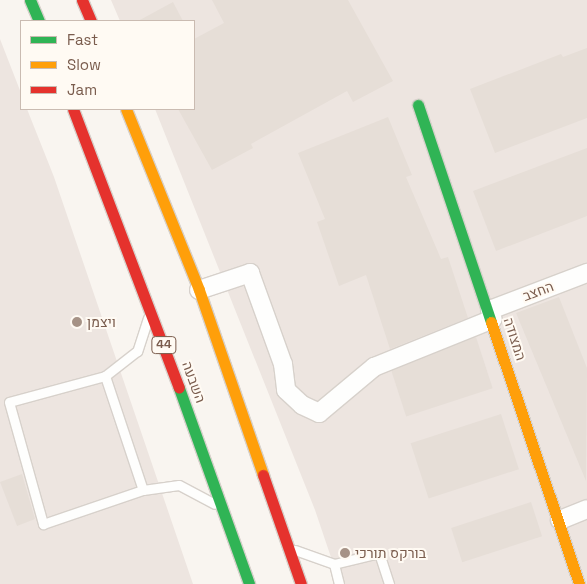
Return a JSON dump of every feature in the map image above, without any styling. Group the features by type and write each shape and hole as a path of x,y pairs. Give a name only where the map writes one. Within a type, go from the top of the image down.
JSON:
{"main road":[{"path":"30,0 39,20"},
{"path":"82,0 91,20"},
{"name":"המצודה","path":"418,105 560,520 579,584"},
{"name":"השבעה","path":"73,110 151,308 249,584"},
{"path":"126,110 199,290 291,549 301,584"}],"street":[{"name":"החצב","path":"199,290 250,273 283,364 286,390 302,405 319,413 374,366 587,273"},
{"path":"560,520 587,509"}],"lane":[{"path":"151,308 137,351 105,376 9,402 43,524 143,490 179,485 224,510"},
{"path":"105,376 143,490"},
{"path":"291,549 334,564 379,553 389,584"},
{"path":"334,564 339,584"}],"shaded area":[{"path":"111,0 587,0 587,584 340,584 315,510 155,110 195,110 195,20 120,20"},
{"path":"0,39 20,90 20,110 27,110 54,177 193,584 0,584"}],"building":[{"path":"212,0 348,0 393,81 353,102 347,91 251,144 253,148 212,170 179,110 195,110 195,38 224,23"},
{"path":"173,2 182,20 140,20"},
{"path":"587,48 587,118 495,153 470,89 561,54 563,57"},
{"path":"388,117 412,175 406,177 441,259 448,257 468,318 390,349 366,275 339,286 317,222 325,219 298,153"},
{"path":"587,148 587,216 496,251 473,191"},
{"path":"559,297 587,368 586,481 516,313"},
{"path":"476,337 493,388 406,416 389,365"},
{"path":"501,414 519,469 429,499 411,443"},
{"path":"22,474 35,519 17,526 0,482"},
{"path":"531,502 542,536 462,562 451,528"}],"traffic: fast":[{"path":"30,0 39,20"},
{"path":"418,105 491,322"},
{"path":"179,388 249,584"}],"traffic: slow":[{"path":"126,110 199,290 263,475"},
{"path":"491,322 579,584"}],"traffic: jam":[{"path":"82,0 91,20"},
{"path":"73,110 179,388"},
{"path":"263,475 301,584"}],"place":[{"name":"ויצמן","path":"77,322"},
{"name":"בורקס תורכי","path":"345,553"}]}
